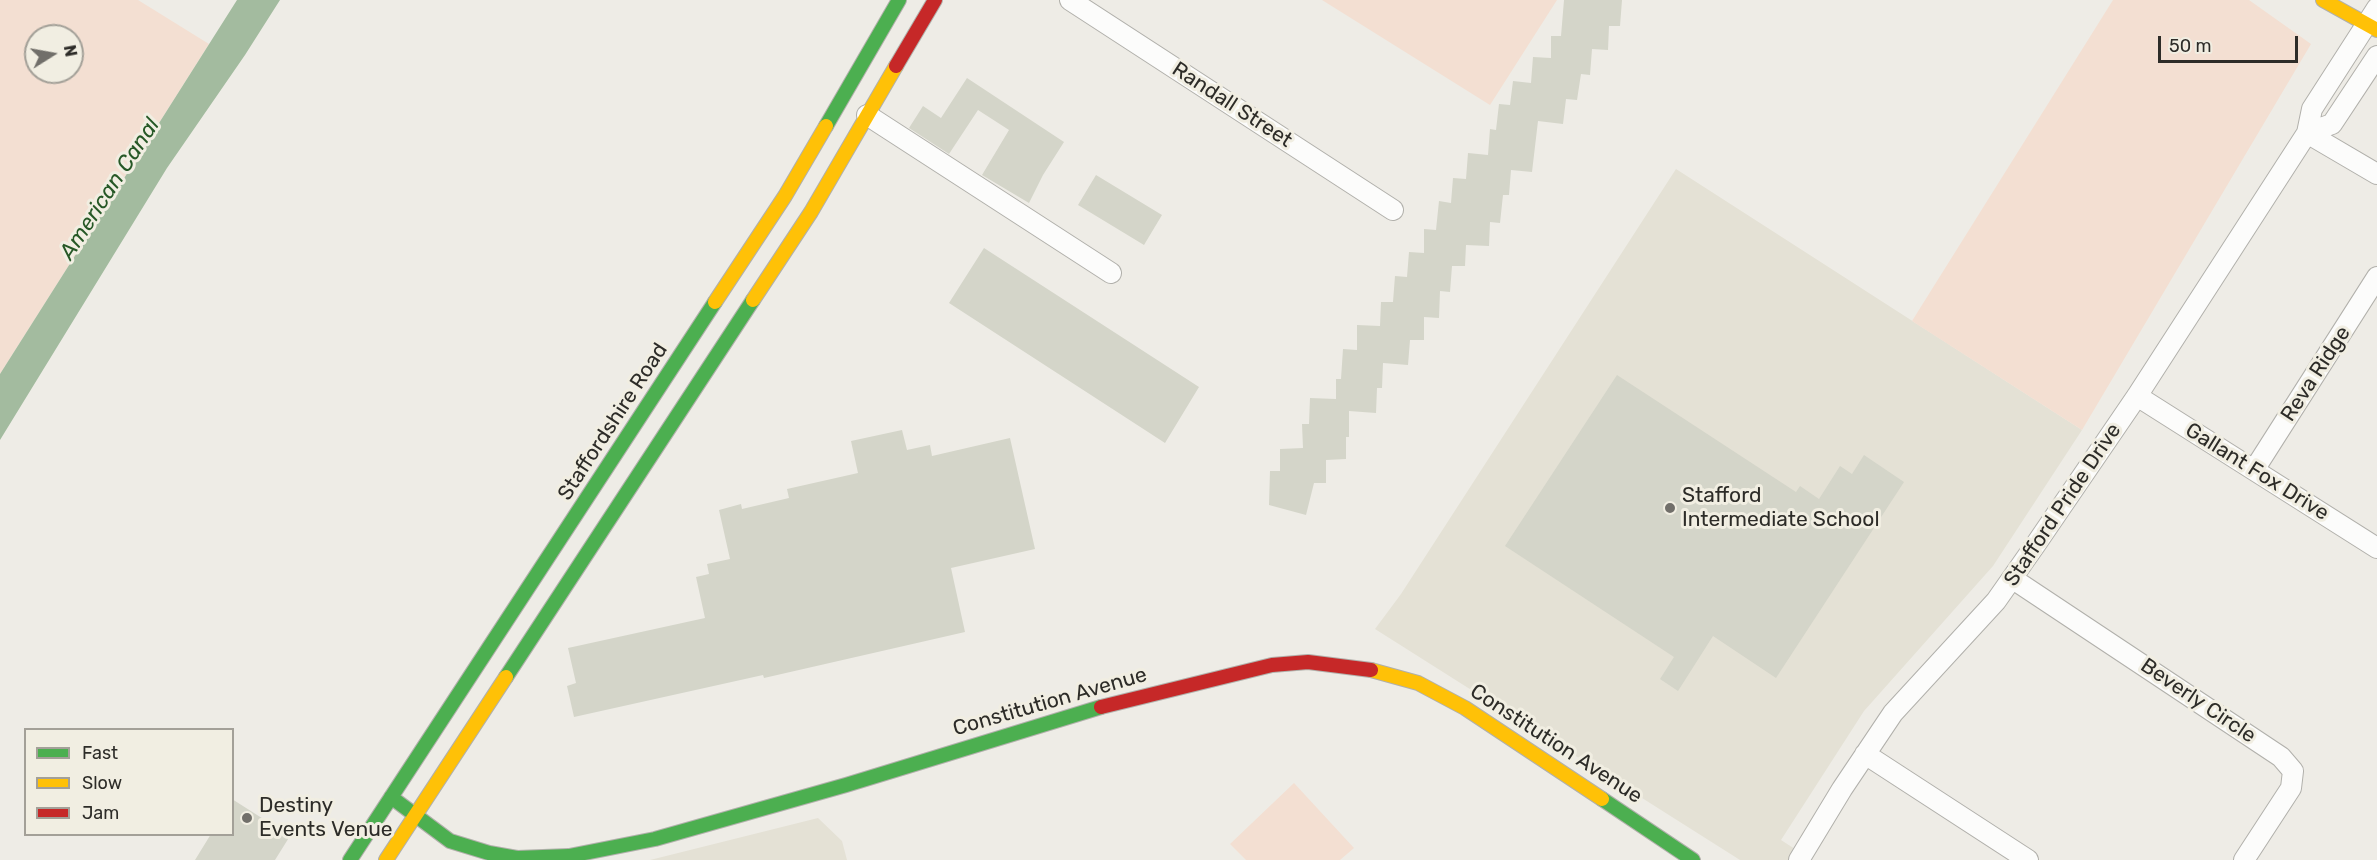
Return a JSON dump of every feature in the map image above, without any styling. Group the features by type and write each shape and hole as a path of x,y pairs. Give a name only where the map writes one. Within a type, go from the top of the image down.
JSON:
{"main road":[{"name":"Staffordshire Road","path":"350,860 785,196 899,0"},
{"path":"386,860 811,212 934,0"},
{"path":"2323,0 2374,21"},
{"name":"Constitution Avenue","path":"391,797 450,841 489,853 517,858 569,856 655,839 846,785 1105,706 1272,665 1308,662 1372,670 1418,682 1465,708 1693,860"}],"street":[{"name":"Randall Street","path":"1070,0 1393,210"},
{"name":"Stafford Pride Drive","path":"1799,860 1893,712 1996,601 2013,579 2137,396 2307,133 2312,109 2374,21"},
{"path":"2307,133 2332,124 2377,56"},
{"path":"867,115 1111,273"},
{"path":"2307,133 2377,174"},
{"name":"Reva Ridge","path":"2254,470 2377,277"},
{"name":"Gallant Fox Drive","path":"2137,396 2377,548"},
{"name":"Beverly Circle","path":"2013,579 2281,757 2293,771 2291,788 2244,860"},
{"path":"1865,754 2028,860"}],"shaded area":[{"path":"0,0 138,0 209,44 0,374"},
{"name":"American Canal","path":"237,0 280,0 167,168 0,440 0,374"},
{"path":"1322,0 1557,0 1490,105"},
{"path":"2113,0 2249,0 2311,44 2082,430 1912,321"},
{"path":"1676,169 2082,430 1993,566 1864,711 1781,840 1812,860 1740,860 1375,629 1401,594"},
{"path":"1294,783 1354,848 1340,860 1246,860 1230,844"},
{"path":"818,818 842,841 847,860 650,860"}],"building":[{"path":"1564,0 1622,0 1620,26 1609,26 1608,50 1592,49 1590,75 1581,74 1577,100 1566,99 1563,124 1538,121 1532,172 1511,170 1509,195 1503,195 1500,223 1490,222 1489,246 1466,245 1465,266 1452,266 1450,292 1440,291 1439,318 1424,317 1424,340 1410,340 1408,365 1383,363 1382,388 1377,388 1376,413 1349,411 1346,459 1326,460 1326,483 1314,483 1306,515 1269,505 1270,471 1280,471 1280,449 1303,448 1302,424 1309,424 1310,398 1336,399 1336,379 1341,379 1343,349 1357,350 1357,325 1380,326 1381,302 1393,302 1395,276 1407,277 1409,252 1424,253 1424,229 1436,230 1439,201 1451,203 1453,178 1466,179 1468,153 1488,155 1490,129 1496,130 1499,104 1510,105 1513,81 1531,83 1533,57 1551,58 1551,36 1561,36"},
{"path":"967,78 1064,142 1029,203 982,175 1009,130 978,110 949,154 909,128 923,106 941,118"},
{"path":"1096,175 1162,215 1144,245 1078,205"},
{"path":"984,248 1199,387 1165,443 949,303"},
{"path":"1617,375 1796,492 1800,486 1819,499 1840,466 1852,474 1864,455 1904,482 1776,678 1713,636 1678,691 1660,679 1674,657 1505,546"},
{"path":"902,430 907,450 930,445 932,456 1010,438 1035,549 951,568 965,632 764,678 763,675 574,717 567,686 576,683 568,648 705,618 696,577 709,574 707,564 730,559 719,510 741,504 742,509 789,498 787,489 858,473 851,441"},
{"name":"Destiny Events Venue","path":"234,800 290,836 275,860 195,860 210,836 234,836"}],"traffic: fast":[{"path":"826,126 899,0"},
{"path":"506,677 753,300"},
{"path":"350,860 715,302"},
{"path":"391,797 450,841 489,853 517,858 569,856 655,839 846,785 1101,707"},
{"path":"1602,799 1693,860"}],"traffic: slow":[{"path":"2323,0 2377,30"},
{"path":"753,300 811,212 896,66"},
{"path":"715,302 785,196 826,126"},
{"path":"1371,670 1418,683 1465,708 1602,799"},
{"path":"386,860 506,677"}],"traffic: jam":[{"path":"896,66 935,0"},
{"path":"1101,707 1272,665 1308,662 1371,670"}],"place":[{"name":"Stafford Intermediate School","path":"1670,508"},
{"name":"Destiny Events Venue","path":"247,818"}]}
